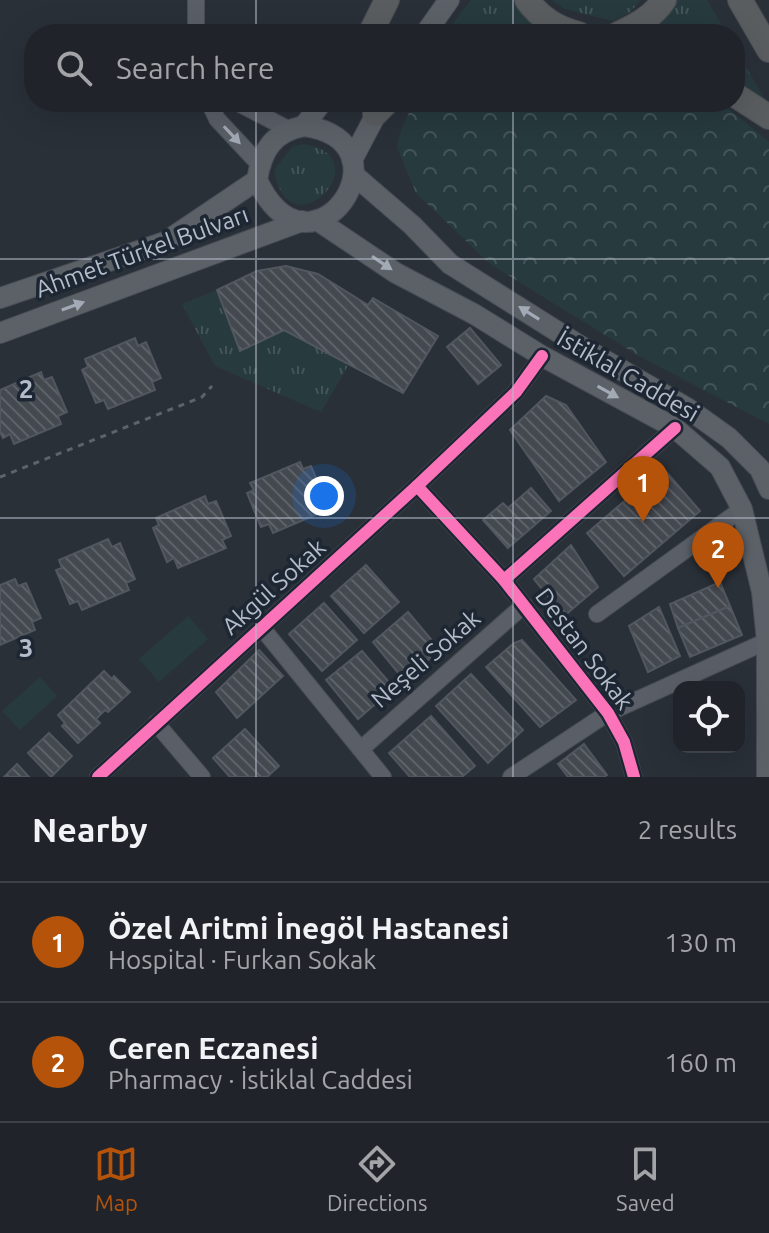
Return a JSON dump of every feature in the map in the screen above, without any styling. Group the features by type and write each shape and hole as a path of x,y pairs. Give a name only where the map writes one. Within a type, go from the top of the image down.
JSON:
{"highway":[{"path":"376,24 387,0"},
{"path":"527,0 536,12 553,24"},
{"path":"639,24 664,0"},
{"path":"740,0 769,50"},
{"path":"745,101 769,117"}],"main road":[{"path":"380,24 400,0"},
{"path":"432,24 449,0"},
{"path":"312,112 296,127 275,137 265,150 258,172 273,208 287,217 309,220 331,214 343,204 351,190 353,167 379,112"},
{"path":"296,127 320,128 334,135 345,146 353,167"},
{"name":"İstiklal Caddesi","path":"353,167 450,264 687,408 729,438 760,469 769,489"},
{"name":"Ahmet Türkel Bulvarı","path":"0,298 165,242 258,172"},
{"name":"Ahmet Türkel Bulvarı","path":"0,333 309,220"},
{"name":"İstiklal Caddesi","path":"309,220 542,356 675,428 720,467 742,509 762,592 767,641 767,777"}],"street":[{"path":"196,0 196,24"},
{"path":"214,112 258,172"},
{"path":"260,112 296,127"},
{"name":"Akgül Sokak","path":"98,777 417,486 516,392 542,356"},
{"path":"504,580 675,428"},
{"name":"Destan Sokak","path":"417,486 504,580 608,713 624,742 634,777"},
{"path":"597,614 742,509"},
{"name":"Neşeli Sokak","path":"361,749 524,605"},
{"path":"262,628 383,777"},
{"path":"511,777 608,713 767,641"},
{"path":"156,723 202,777"}],"path":[{"path":"0,477 202,397 212,386"}],"green space":[{"path":"471,0 515,0 533,24 453,24"},
{"path":"552,0 641,0 630,12 613,21 565,9"},
{"path":"673,0 707,0 721,24 650,24"},
{"path":"745,65 769,107 745,92"},
{"path":"409,112 732,112 766,139 769,142 769,424 639,356 490,264 416,193 397,147"},
{"path":"303,144 326,152 335,165 333,180 324,194 311,203 296,204 283,194 274,170 293,146"},
{"path":"217,290 240,350 284,330 349,364 321,412 215,366 182,304"},
{"path":"188,616 208,639 159,682 139,659"},
{"path":"40,677 57,696 20,730 2,711"}],"building":[{"path":"286,266 318,274 368,305 373,298 438,336 403,393 284,330 240,351 217,290 257,271"},
{"path":"470,328 501,365 478,384 447,347"},
{"path":"135,338 138,346 146,342 161,378 152,382 155,390 108,409 104,400 96,403 82,370 88,367 85,359"},
{"path":"41,372 44,380 52,377 67,412 58,416 61,424 14,444 10,434 3,438 0,432 0,390"},
{"path":"546,396 566,405 606,462 559,501 510,430"},
{"path":"300,462 303,469 311,466 326,501 317,505 320,513 273,533 269,524 261,527 247,493 254,490 250,483"},
{"path":"663,468 700,511 624,576 587,533"},
{"path":"531,488 551,511 508,548 483,520 503,503 508,508"},
{"path":"205,496 208,504 216,501 231,536 222,540 226,548 178,568 174,558 167,562 153,528 159,525 156,518"},
{"path":"108,539 112,547 120,543 135,579 126,583 129,590 82,610 78,601 70,604 56,570 62,568 59,560"},
{"path":"571,545 598,587 564,616 534,579"},
{"path":"366,565 399,602 364,633 331,596"},
{"path":"15,579 18,586 26,583 41,618 32,622 35,630 0,645 0,585"},
{"path":"720,582 730,606 678,628 670,604"},
{"path":"324,603 357,640 322,671 289,634"},
{"path":"730,606 742,635 690,657 678,628"},
{"path":"659,607 680,656 648,672 629,626"},
{"path":"408,612 440,650 404,680 373,642"},
{"path":"522,640 576,700 540,727 486,667 514,643"},
{"path":"259,650 283,676 237,718 216,692"},
{"path":"362,651 394,688 358,719 326,680"},
{"path":"104,671 130,692 108,712 105,710 96,719 100,723 78,743 62,726 65,723 58,715"},
{"path":"471,674 523,730 488,763 436,706"},
{"path":"431,716 475,766 462,777 410,777 389,753"},
{"path":"245,729 279,766 267,777 230,777 213,758"},
{"path":"49,733 72,756 51,777 28,753"},
{"path":"584,744 607,775 568,777 558,764"},
{"path":"17,764 29,777 4,777"}],"cycle path":[{"path":"98,777 417,486 516,392 542,356"},
{"path":"504,580 675,428"},
{"path":"417,486 504,580 608,713 624,742 634,777"}],"place":[{"name":"Özel Aritmi İnegöl Hastanesi","path":"643,522"},
{"name":"Ceren Eczanesi","path":"718,588"}]}
